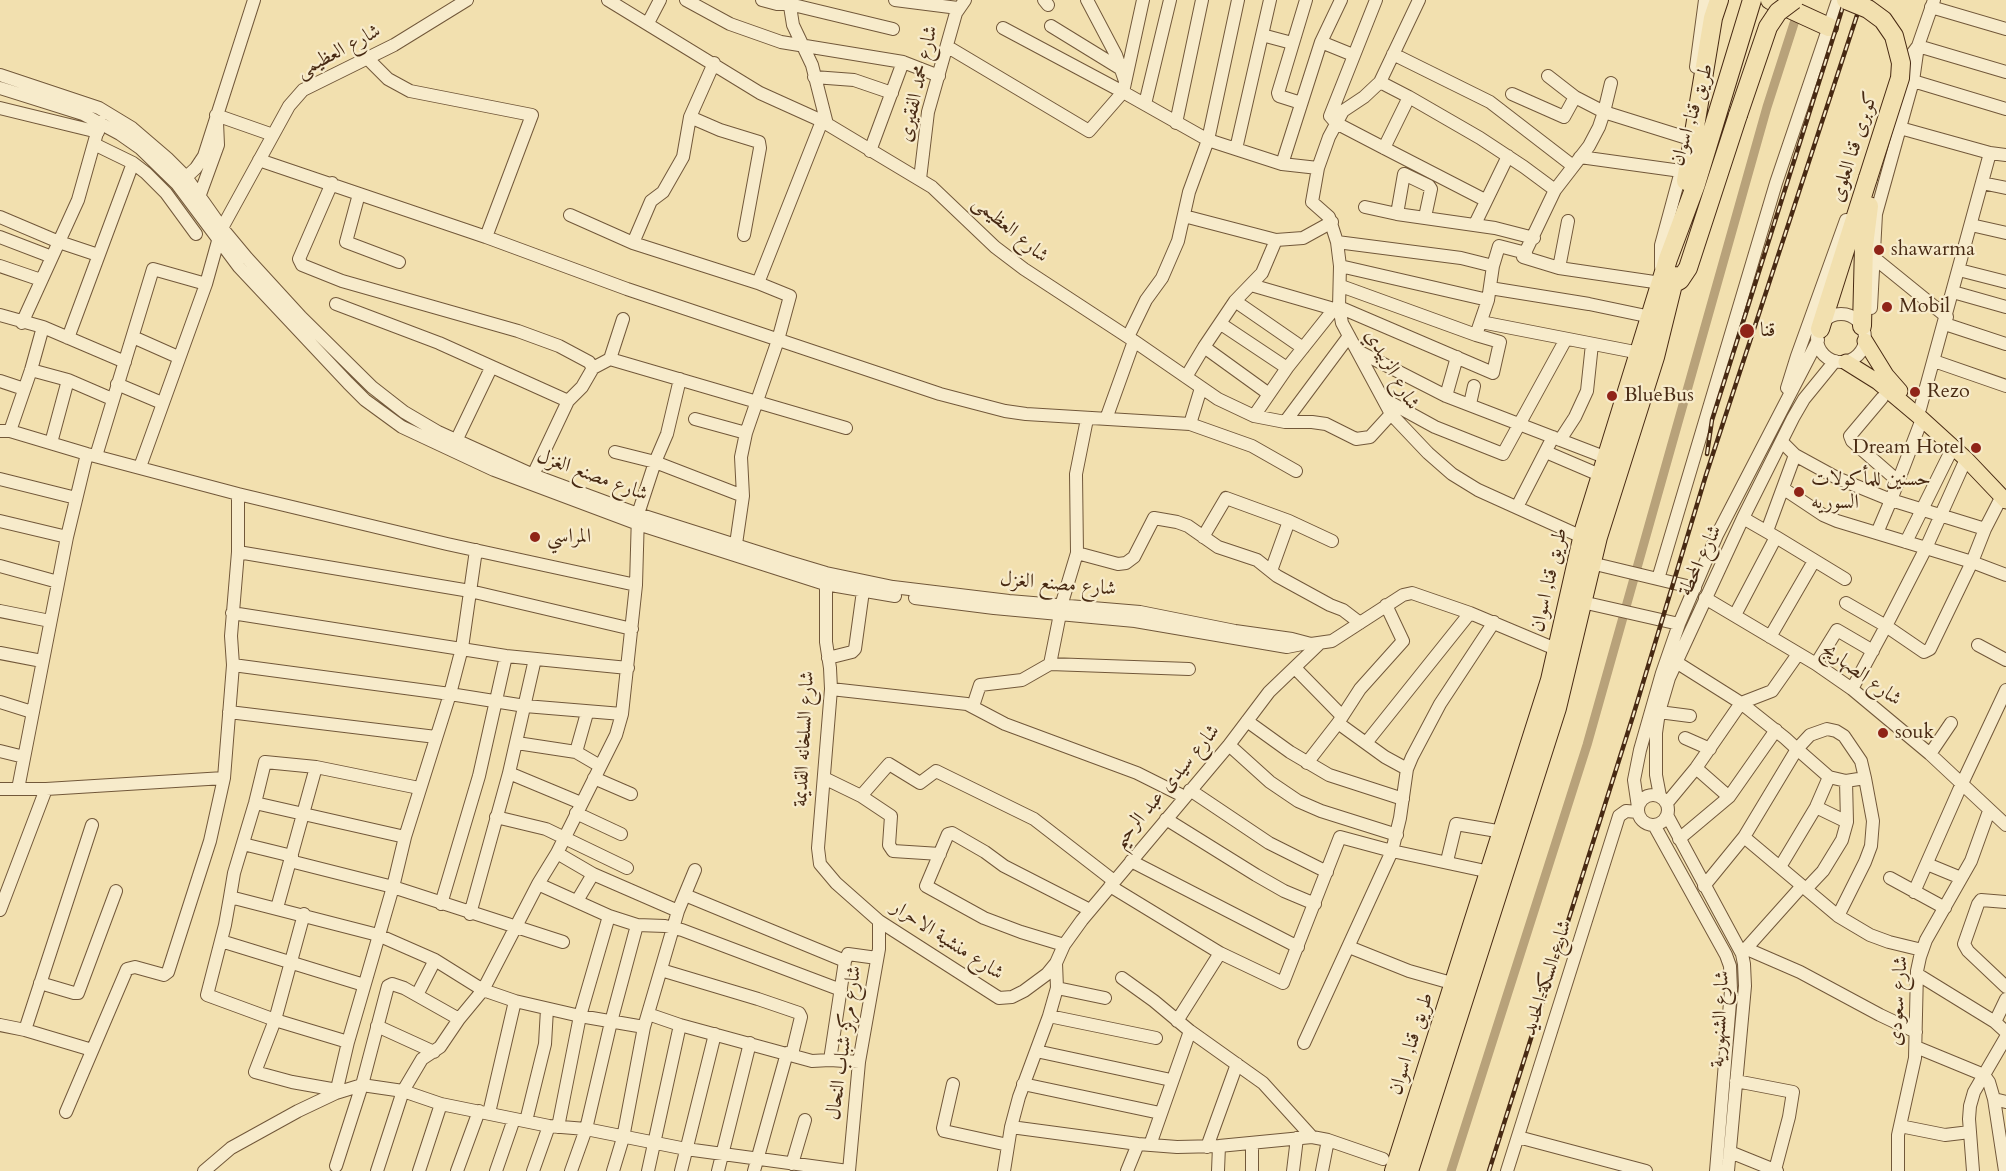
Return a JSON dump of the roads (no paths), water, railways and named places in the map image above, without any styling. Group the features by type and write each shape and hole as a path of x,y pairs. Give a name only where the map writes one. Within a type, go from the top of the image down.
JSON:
{"highway":[{"path":"1674,242 1713,18 1719,0"},
{"name":"طريق قنا, اسوان","path":"1408,1171 1591,604 1655,357 1674,242 1692,196 1752,0"},
{"name":"طريق قنا, اسوان","path":"1388,1165 1455,984 1551,680 1582,537 1651,317 1666,281 1764,0"},
{"path":"1770,0 1791,4 1824,25"},
{"name":"كوبرى قنا العلوى","path":"1846,0 1868,9 1883,20 1894,36 1901,63 1900,78 1872,179 1866,227 1864,334"},
{"name":"كوبرى قنا العلوى","path":"1819,335 1908,81 1909,57 1903,33 1881,7 1870,0"},
{"path":"1666,281 1680,280 1688,268 1768,27 1778,12 1791,4"}],"main road":[{"path":"1864,334 1886,375 1953,447 2004,495"},
{"path":"1840,361 1878,382 1977,458 2004,495"}],"street":[{"path":"182,181 196,168 204,156 254,0"},
{"name":"شارع العظيمى","path":"222,228 289,106 303,90 368,59 467,0"},
{"name":"شارع العظيمى","path":"608,0 760,93 825,123 920,179 937,192 988,241 1024,269 1201,388 1254,416 1285,422 1305,421 1326,424 1356,439 1363,440 1370,437 1391,414"},
{"path":"648,23 660,0"},
{"path":"686,0 750,32 781,42 903,62 939,76"},
{"path":"762,0 777,4 789,2 893,28"},
{"path":"895,0 961,4"},
{"path":"1087,0 1116,56 1124,87"},
{"path":"948,47 1089,131 1124,87 1143,0"},
{"path":"1145,104 1170,0"},
{"path":"1176,123 1202,0"},
{"path":"1106,419 1146,300 1162,278 1178,242 1189,192 1208,140 1238,0"},
{"path":"1236,148 1270,0"},
{"path":"1301,104 1279,96 1278,93 1306,0"},
{"path":"1282,164 1321,42 1341,0"},
{"path":"1376,0 1329,114 1336,123 1485,200"},
{"path":"1003,28 1124,87 1145,104 1208,140 1282,164 1318,168 1336,123 1347,107 1364,97 1380,81 1419,0"},
{"path":"1611,84 1595,136 1555,190 1524,259 1559,268 1666,281 1660,260 1661,245 1681,171 1687,138 1705,0"},
{"path":"1658,579 1824,25 1838,0"},
{"path":"758,283 825,123 812,65 793,25 789,2"},
{"path":"1932,3 2006,29"},
{"name":"شارع المحطة","path":"1864,334 1871,314 1876,214 1913,81 1918,46 1932,3"},
{"name":"شارع محمد الفقيرى","path":"920,179 928,112 961,4"},
{"path":"1051,26 1121,69"},
{"path":"1262,35 1292,43"},
{"path":"1321,42 1353,55"},
{"path":"1918,46 2006,72"},
{"name":"شارع المحطة","path":"1781,411 1797,356 1888,95 1898,72 1918,46"},
{"path":"1393,54 1490,102 1576,161 1681,171"},
{"path":"368,59 388,79 410,91 532,116 486,237"},
{"path":"870,151 903,62"},
{"path":"633,243 651,201 663,192 683,157 690,117 714,63"},
{"name":"شارع مصنع الغزل","path":"0,75 84,102 108,113 141,136 167,158 198,201 273,288 357,374 404,412 456,441 533,476 638,519 736,544 825,579 1061,610 1287,647 1332,641 1402,595 1412,593 1494,622 1558,650"},
{"path":"1548,76 1575,97 1604,112 1687,138"},
{"path":"814,77 855,80 892,93"},
{"path":"1380,81 1480,138 1555,190"},
{"path":"1913,81 2006,109"},
{"name":"شارع مصنع الغزل","path":"1,90 82,114 97,132 140,148 182,181"},
{"path":"1512,94 1561,117 1565,116 1575,97"},
{"path":"1384,148 1409,97"},
{"path":"0,108 97,132 166,193 196,234"},
{"path":"216,115 273,135"},
{"path":"198,201 218,145 216,115"},
{"path":"690,117 720,130 756,140 760,144 744,235"},
{"path":"1900,128 1990,153 2006,155"},
{"path":"22,322 78,200 97,132"},
{"path":"1877,532 1899,482 1921,414 1990,153"},
{"path":"1475,224 1508,156"},
{"path":"260,160 486,237 627,289 940,394 1026,414 1190,424 1252,446 1296,471"},
{"path":"68,338 133,162"},
{"name":"شارع الزبيدي","path":"1318,168 1312,202 1326,212 1332,222 1337,242 1341,286 1336,308 1391,414 1415,441 1452,474 1478,490 1582,537"},
{"path":"1397,214 1404,174 1431,189 1425,217"},
{"path":"332,183 299,259 302,265 342,281 518,331 559,346 589,362 593,368"},
{"path":"1982,183 2006,188"},
{"path":"360,194 346,242 399,262"},
{"name":"شارع مصنع الغزل","path":"198,201 218,241 239,267 348,383 383,414 423,438 528,483 863,591 928,600 1061,610"},
{"path":"1365,207 1397,214 1475,224 1534,238"},
{"path":"570,216 633,243 758,283 790,296 778,340 746,434 741,457 743,496 736,544"},
{"path":"1184,216 1276,240 1303,238 1332,222"},
{"path":"0,217 59,242 98,255"},
{"path":"1559,268 1568,221"},
{"path":"1971,225 2006,233"},
{"path":"0,237 52,257"},
{"path":"1186,377 1235,302 1262,273 1276,240"},
{"path":"140,467 206,284 218,241"},
{"path":"1337,242 1451,257 1493,266"},
{"path":"1476,335 1489,294 1499,246 1526,253"},
{"path":"1873,257 1946,320 2006,344"},
{"path":"0,266 41,280"},
{"path":"1340,266 1489,294 1589,304 1651,317"},
{"path":"18,789 76,498 125,362 153,269 206,284"},
{"path":"1959,270 2006,282"},
{"path":"1251,285 1336,308 1493,373 1500,342 1341,286"},
{"path":"1953,292 2006,306"},
{"path":"1235,302 1304,348"},
{"path":"336,304 439,343 568,401"},
{"path":"1254,416 1287,368 1336,308"},
{"path":"1837,315 1851,317 1864,334 1857,356 1840,361 1821,351 1819,335 1829,318 1837,315"},
{"path":"1,318 43,327 125,362"},
{"path":"610,359 623,319"},
{"path":"1481,322 1640,353"},
{"path":"1221,324 1287,368"},
{"path":"43,327 32,370 5,431 238,494 636,585"},
{"name":"شارع المحطة","path":"1638,809 1634,780 1638,760 1662,673 1679,624 1717,536 1819,335"},
{"path":"1285,422 1349,336"},
{"path":"133,337 178,357"},
{"path":"1384,399 1436,427 1500,454 1504,453 1518,423 1566,339"},
{"path":"1517,507 1546,452 1575,417 1587,391 1592,344"},
{"path":"1204,347 1269,394"},
{"path":"1358,351 1446,396 1607,458"},
{"path":"1446,396 1457,357"},
{"path":"533,476 568,401 582,387 593,368 610,359 846,428"},
{"name":"شارع المحطة","path":"1665,805 1655,754 1659,712 1666,686 1743,518 1804,399 1840,361"},
{"path":"1934,361 2006,386"},
{"path":"456,441 492,368"},
{"path":"32,370 68,380 112,399"},
{"path":"348,383 357,374"},
{"path":"377,1171 403,1091 422,1059 434,1052 483,990 538,884 557,853 616,735 622,714 632,628 638,519 655,462 667,434 680,379"},
{"path":"51,443 68,380"},
{"path":"0,381 24,389"},
{"path":"117,384 162,403"},
{"path":"1470,404 1474,386"},
{"path":"1190,424 1201,388"},
{"path":"1882,398 1850,436 1852,441 1899,482"},
{"path":"695,419 746,434"},
{"path":"1050,664 1061,610 1077,553 1076,474 1087,419"},
{"path":"1782,442 1796,455 1837,478 1891,500 1985,530"},
{"path":"1906,542 1953,447"},
{"path":"615,452 655,462 743,496"},
{"path":"1546,452 1602,476"},
{"path":"1734,615 1772,534 1796,455"},
{"path":"1852,689 1926,548 1966,459"},
{"path":"0,479 76,498"},
{"path":"1784,489 1823,514 1857,528 1877,532 2006,575"},
{"path":"66,1112 127,969 135,967 164,975 168,972 210,841 224,778 233,665 232,613 238,552 238,494"},
{"path":"1846,603 1927,652 2004,495"},
{"path":"1203,537 1226,498 1289,521 1332,541"},
{"path":"1077,553 1118,564 1126,563 1134,557 1154,518 1188,526 1218,547 1257,560 1301,590 1343,610 1360,623"},
{"path":"1743,518 1845,579"},
{"path":"0,521 67,537"},
{"path":"1271,571 1289,521"},
{"path":"337,1092 348,1042 393,887 405,837 462,648 476,550"},
{"path":"238,552 470,591 632,628"},
{"path":"1770,637 1814,561"},
{"path":"1600,566 1695,588"},
{"path":"0,567 58,582"},
{"name":"شارع السلخانه القديمة","path":"820,864 831,689 825,642 825,579"},
{"path":"828,658 852,652 855,649 863,591"},
{"name":"شارع الصهاريج","path":"1705,598 1816,664 1852,689 1930,754 2006,825"},
{"path":"1591,604 1679,624"},
{"path":"1307,763 1360,689 1403,641 1386,606"},
{"path":"0,611 50,621"},
{"path":"232,613 506,656 627,668"},
{"path":"1366,743 1470,613"},
{"path":"1304,1042 1392,851 1397,835 1407,769 1440,704 1494,622"},
{"path":"1816,664 1837,630 1873,651"},
{"name":"شارع سيدى عبد الرحيم","path":"1056,963 1064,945 1090,910 1188,794 1269,692 1319,644"},
{"path":"1978,645 2006,660"},
{"path":"0,653 42,661"},
{"path":"1665,805 1646,796 1638,809 1645,822 1654,825 1664,821 1665,805 1696,768 1742,703 1772,691 1798,654"},
{"path":"441,904 479,776 506,656"},
{"path":"470,914 517,743 535,659"},
{"path":"1676,662 1742,703 1829,777 1846,781 1865,778"},
{"path":"973,706 980,685 1022,680 1050,664 1189,669"},
{"path":"233,665 525,706 622,714"},
{"path":"1295,668 1340,719 1366,743 1407,769"},
{"path":"831,689 941,700 973,706 1005,724 1188,794 1269,843 1327,872"},
{"path":"1914,892 2006,690"},
{"path":"0,702 32,712"},
{"path":"229,712 436,737"},
{"path":"576,752 588,712"},
{"path":"1659,712 1690,716"},
{"path":"1247,721 1307,763 1329,775 1402,799"},
{"path":"1930,754 1951,723"},
{"path":"1679,839 1729,797 1776,730"},
{"path":"1704,886 1744,837 1797,749 1817,731 1836,731 1844,736 1854,748 1861,761 1873,821 1871,846 1838,916"},
{"path":"1685,738 1710,749"},
{"path":"517,743 576,752 600,766"},
{"path":"1228,745 1270,782 1298,801 1397,835"},
{"path":"0,751 24,757"},
{"path":"348,1042 275,1020 207,995 265,762 316,767 419,788"},
{"path":"861,796 889,764 920,783 936,771 1034,819 1112,884 1220,953 1283,983 1340,837 1392,851 1490,872"},
{"path":"277,908 316,767"},
{"path":"1696,768 1729,797"},
{"path":"509,773 578,808 621,834"},
{"path":"1780,867 1816,807 1829,777"},
{"path":"0,789 46,789 224,778"},
{"path":"594,778 631,794"},
{"path":"824,778 861,796 892,817 890,849 893,851 940,854"},
{"path":"1846,781 1847,822 1842,840 1833,856 1823,871 1804,887 1744,952 1800,972 1916,1032"},
{"path":"0,910 46,789"},
{"path":"255,804 405,837"},
{"name":"شارع الشنهورية","path":"1665,805 1679,839 1704,886 1744,952 1745,986 1728,1171"},
{"path":"1816,807 1847,822"},
{"name":"شارع السكة الحديد","path":"1509,1171 1619,816 1626,811 1638,809"},
{"name":"شارع سعودى","path":"1898,1171 1897,1145 1916,1047 1917,974 1922,950 1971,861 1989,811"},
{"path":"496,817 536,825 627,868"},
{"path":"1166,819 1284,891 1315,904"},
{"path":"1447,861 1456,824 1503,832"},
{"path":"25,1029 92,825"},
{"name":"شارع الشنهورية","path":"1654,825 1730,966 1731,990 1716,1171"},
{"path":"1064,945 984,918 926,886 948,834 952,833 1004,866 1090,910"},
{"path":"1744,837 1838,916 1880,939 1922,950"},
{"path":"243,844 393,887 470,914 563,942"},
{"path":"557,853 593,874 678,911"},
{"path":"1131,861 1298,947"},
{"name":"شارع منشية الاحرار","path":"820,864 850,896 879,921 999,998 1012,997 1024,991 1047,974 1056,963"},
{"path":"1927,864 1961,878"},
{"path":"613,1171 623,1138 644,1027 675,928 678,911 695,870"},
{"path":"577,901 593,874"},
{"path":"1890,878 1945,909"},
{"path":"538,884 609,916 638,925 675,928 841,990"},
{"path":"40,983 78,993 116,891"},
{"path":"685,895 845,961"},
{"path":"230,897 304,914 378,935 435,960 483,990 515,1001 580,1016 644,1027"},
{"path":"2006,902 1981,900 1964,944 1968,951 2006,987"},
{"path":"304,914 275,1020 255,1072 337,1092"},
{"path":"533,1171 554,1126 580,1016 609,916"},
{"name":"شارع مركز شباب النحال","path":"848,1171 859,1062 880,940 879,921"},
{"path":"570,1171 586,1130 611,1022 638,925"},
{"path":"221,941 364,985"},
{"path":"1349,947 1409,971 1455,984"},
{"path":"1177,1021 1220,953"},
{"path":"830,1060 848,954 877,958"},
{"path":"417,995 435,960"},
{"path":"1004,1171 1011,1127 1023,1084 1049,1016 1057,988 1056,963"},
{"path":"661,970 758,999 799,1013 801,1017 756,1166"},
{"path":"1917,974 1995,1022 2006,1032"},
{"path":"1122,978 1154,1000 1190,1031 1263,1083 1312,1137"},
{"path":"336,1166 362,1085 388,986 392,984 417,995 459,1020"},
{"path":"1057,988 1105,998"},
{"path":"1995,1022 2006,999"},
{"path":"457,1171 484,1112 515,1001"},
{"path":"496,1171 520,1120 544,1044 548,1009"},
{"path":"648,1014 812,1061 859,1062"},
{"path":"1049,1016 1156,1038"},
{"path":"0,1024 25,1029 92,1050"},
{"path":"648,1171 680,1025"},
{"path":"377,1026 434,1052"},
{"path":"1127,1171 1160,1113 1190,1031"},
{"path":"681,1171 715,1034"},
{"path":"1973,1171 1970,1106 1974,1092 2006,1037"},
{"path":"718,1171 750,1043"},
{"path":"1916,1047 1984,1075 2000,1101 2005,1171"},
{"path":"1036,1051 1172,1080"},
{"path":"1218,1171 1213,1146 1237,1064"},
{"path":"1730,1152 1776,1171 1793,1092 1736,1081"},
{"path":"953,1084 942,1128 944,1131 1008,1145"},
{"path":"1023,1084 1160,1113"},
{"path":"204,1171 231,1148 298,1111 337,1092 362,1085 403,1091 441,1104 520,1120 722,1154 756,1166 848,1171"},
{"path":"418,1171 441,1104"},
{"path":"788,1166 805,1120"},
{"path":"1900,1126 1945,1136 1970,1132"},
{"path":"1011,1127 1144,1144 1213,1146 1312,1137 1328,1140 1388,1165"},
{"path":"1518,1137 1646,1171"},
{"path":"1293,1171 1297,1138"},
{"path":"1322,1171 1328,1140"},
{"path":"1252,1143 1252,1171"}],"waterway":[{"path":"1451,1171 1587,745 1767,107 1798,11"}],"railway":[{"path":"1707,454 1712,420 1845,0"},
{"path":"1489,1171 1633,716 1706,475 1862,0"}],"place":[{"name":"shawarma","path":"1879,250"},
{"name":"Mobil","path":"1887,307"},
{"name":"قنا","path":"1747,331"},
{"name":"Rezo","path":"1915,392"},
{"name":"BlueBus","path":"1612,396"},
{"name":"Dream Hotel","path":"1976,448"},
{"name":"حسنين للمأكولات السوريه","path":"1799,492"},
{"name":"المراسي","path":"535,537"},
{"name":"souk","path":"1883,733"}]}
